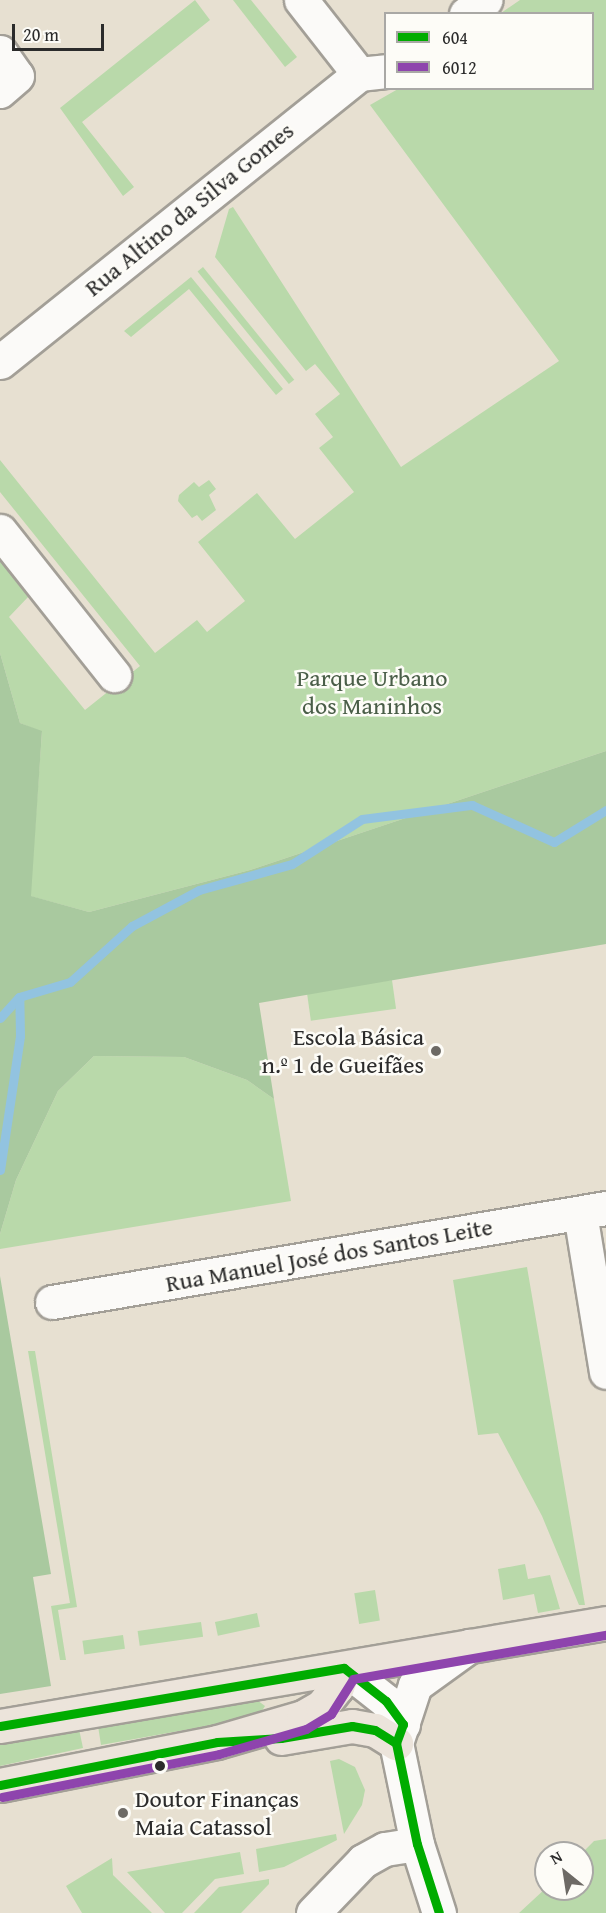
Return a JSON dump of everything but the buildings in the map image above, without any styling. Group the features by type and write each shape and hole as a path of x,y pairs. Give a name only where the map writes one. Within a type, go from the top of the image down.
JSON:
{"main road":[{"path":"0,1726 606,1623"},
{"path":"0,1785 216,1742 303,1717 322,1706 337,1687 344,1668"},
{"path":"216,1742 281,1738 352,1726 399,1734"}],"street":[{"path":"301,0 372,73"},
{"path":"469,12 485,0"},
{"path":"0,52 17,76 0,91"},
{"name":"Rua Altino da Silva Gomes","path":"0,362 372,73"},
{"path":"0,531 114,675"},
{"path":"593,1210 606,1372"},
{"name":"Rua Manuel José dos Santos Leite","path":"52,1302 593,1210"},
{"path":"399,1734 406,1703 421,1679 469,1646"},
{"path":"344,1668 386,1701 399,1734 417,1844 439,1913"},
{"path":"313,1913 363,1861 385,1849 417,1844"}],"green space":[{"path":"195,0 210,20 82,122 134,187 123,196 60,108"},
{"path":"233,0 251,0 297,57 285,67"},
{"name":"Parque Urbano dos Maninhos","path":"520,0 606,0 606,751 250,870 89,912 30,896 42,732 20,723 0,653 0,558 29,596 9,617 85,710 140,666 0,492 0,460 155,653 197,620 207,632 245,601 198,542 257,493 295,539 354,492 319,448 333,437 315,414 340,394 315,364 306,371 215,257 229,209 233,207 401,467 559,361 370,105 396,90 594,90 594,12 502,12"},
{"path":"203,267 294,380 289,384 198,271"},
{"path":"191,277 283,389 276,395 189,289 131,337 124,331"},
{"path":"209,480 216,489 209,495 216,510 202,521 197,515 192,518 178,501 179,495 194,482 199,487"},
{"path":"0,653 20,723 42,731 31,896 89,912 250,870 606,751 606,944 259,1003 274,1099 247,1080 184,1057 94,1056 58,1091 16,1180 0,1234"},
{"path":"392,980 396,1009 311,1021 307,992"},
{"path":"94,1056 184,1057 247,1080 274,1099 291,1201 0,1249 0,1234 16,1180 58,1091"},
{"path":"527,1267 585,1605 579,1605 542,1516 498,1433 478,1435 453,1280"},
{"path":"0,1276 51,1574 33,1577 51,1686 0,1694"},
{"path":"28,1351 35,1351 77,1607 58,1610 66,1660 60,1660 51,1606 70,1603"},
{"path":"525,1564 528,1579 550,1575 560,1609 538,1613 534,1594 503,1600 498,1569"},
{"path":"375,1590 380,1621 359,1624 354,1593"},
{"path":"257,1613 260,1627 218,1636 215,1622"},
{"path":"201,1622 203,1637 140,1646 138,1631"},
{"path":"123,1635 125,1649 84,1655 82,1641"},
{"path":"257,1700 265,1706 258,1717 101,1745 98,1726"},
{"path":"79,1729 83,1748 0,1766 0,1742"},
{"path":"339,1759 355,1767 365,1790 362,1805 344,1834 330,1761"},
{"path":"336,1834 337,1840 284,1867 259,1872 256,1849"},
{"path":"606,1839 606,1913 519,1913 534,1899 534,1901 594,1901 594,1841"},
{"path":"240,1852 244,1874 215,1879 182,1913 165,1913 127,1872"},
{"path":"112,1858 113,1875 152,1913 82,1913 66,1886"},
{"path":"269,1879 269,1884 241,1913 194,1913 219,1887"}],"waterway":[{"path":"0,1018 19,997 70,982 132,926 199,890 292,864 362,819 472,805 554,842 606,810"},
{"path":"0,1170 20,1036 19,997"}],"transit line":[{"name":"6012","path":"2,1797 219,1754 306,1729 331,1714 353,1679 606,1635"},
{"name":"604","path":"0,1726 344,1668 386,1701 403,1724 396,1743 417,1844 439,1913"},
{"name":"604","path":"0,1785 217,1742 281,1738 352,1726 375,1730 396,1743"}],"place":[{"name":"Escola Básica n.º 1 de Gueifães","path":"436,1051"},
{"name":"Doutor Finanças Maia Catassol","path":"123,1813"}]}
